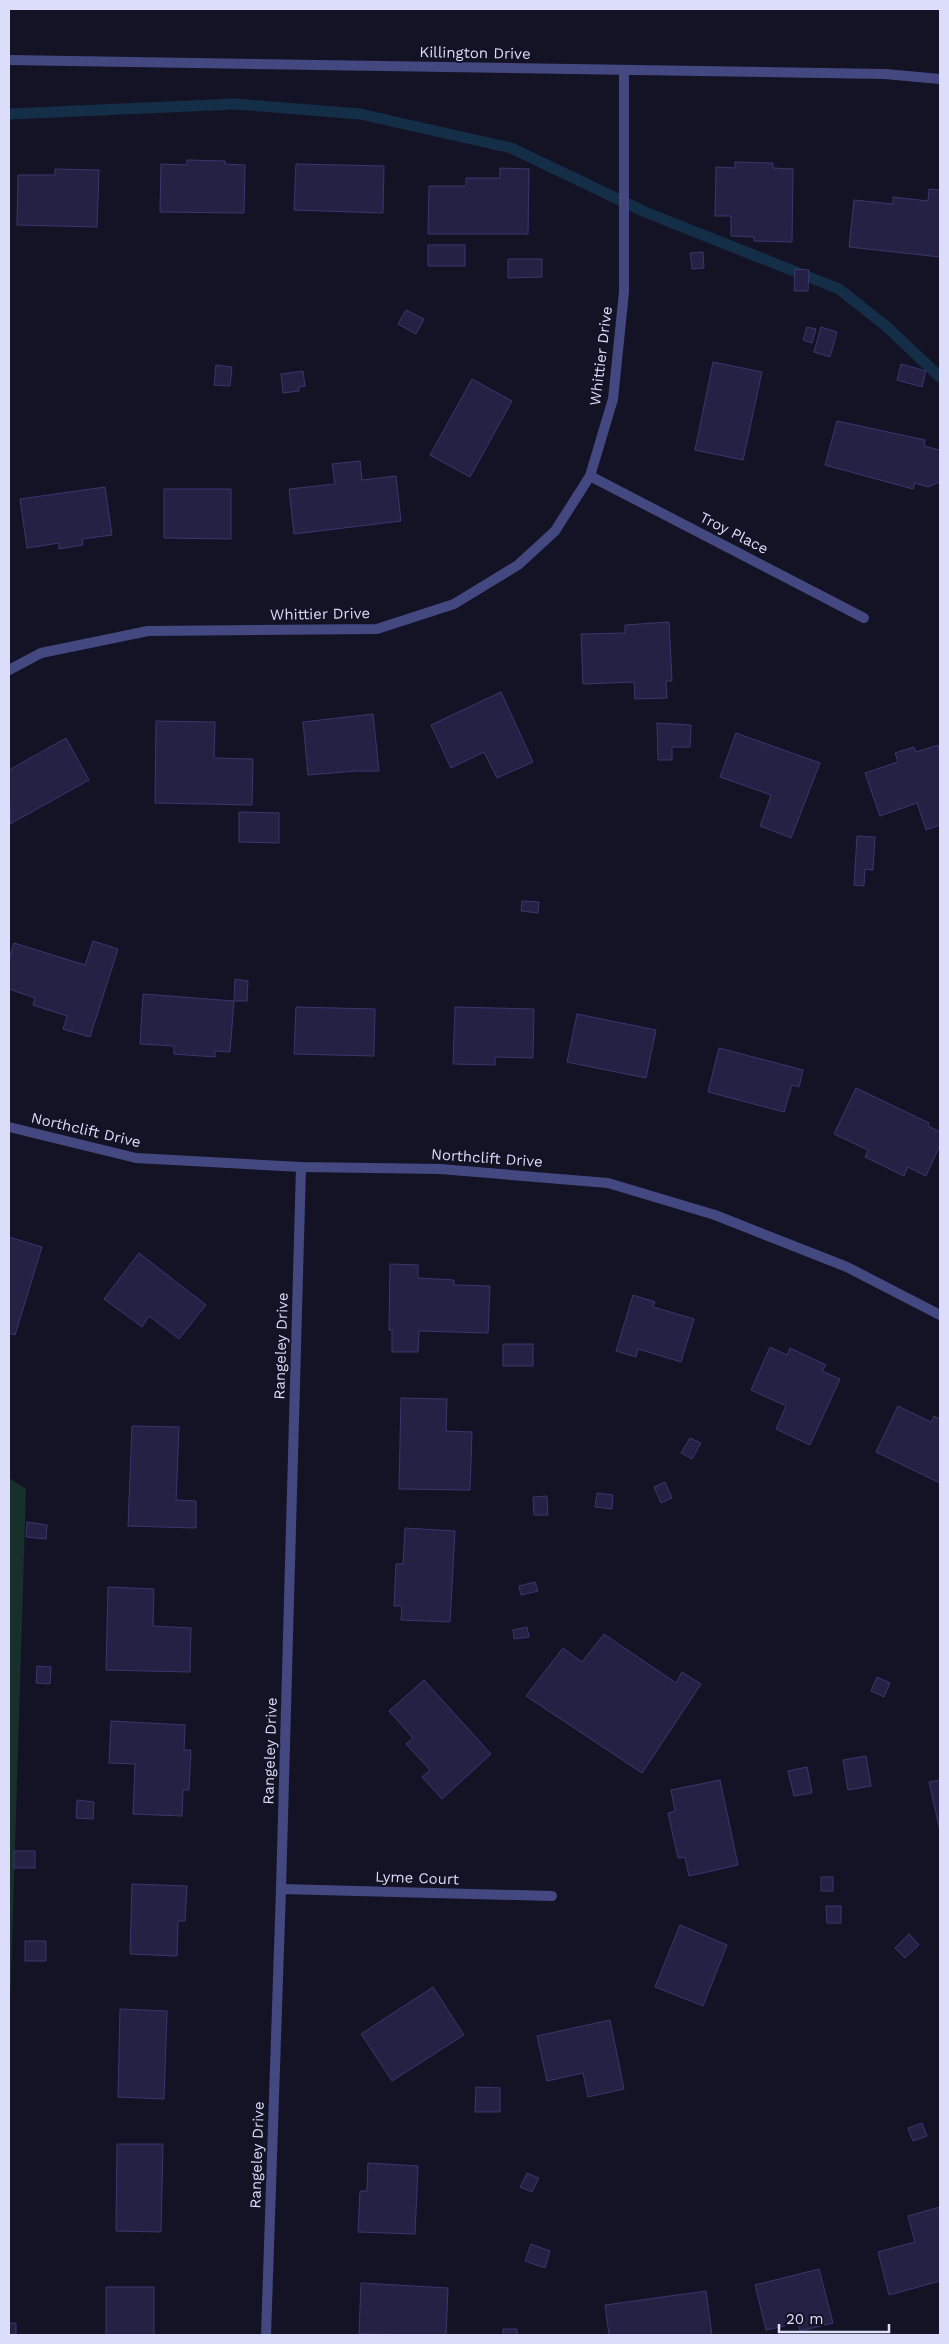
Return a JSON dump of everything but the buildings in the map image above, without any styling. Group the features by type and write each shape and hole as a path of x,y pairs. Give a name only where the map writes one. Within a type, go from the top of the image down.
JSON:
{"street":[{"name":"Killington Drive","path":"9,60 885,74 940,79"},
{"name":"Whittier Drive","path":"9,670 41,653 148,631 377,629 454,604 518,565 556,531 590,476 613,399 624,292 624,71"},
{"name":"Troy Place","path":"590,476 864,618"},
{"name":"Northclift Drive","path":"9,1127 136,1158 301,1167 440,1169 608,1183 714,1215 847,1268 940,1315"},
{"name":"Rangeley Drive","path":"266,2335 281,1889 301,1167"},
{"name":"Lyme Court","path":"281,1889 552,1896"}],"green space":[{"path":"9,1478 26,1489 9,2040"}],"waterway":[{"path":"9,114 235,104 360,114 511,148 645,212 839,289 886,326 940,377"}]}
